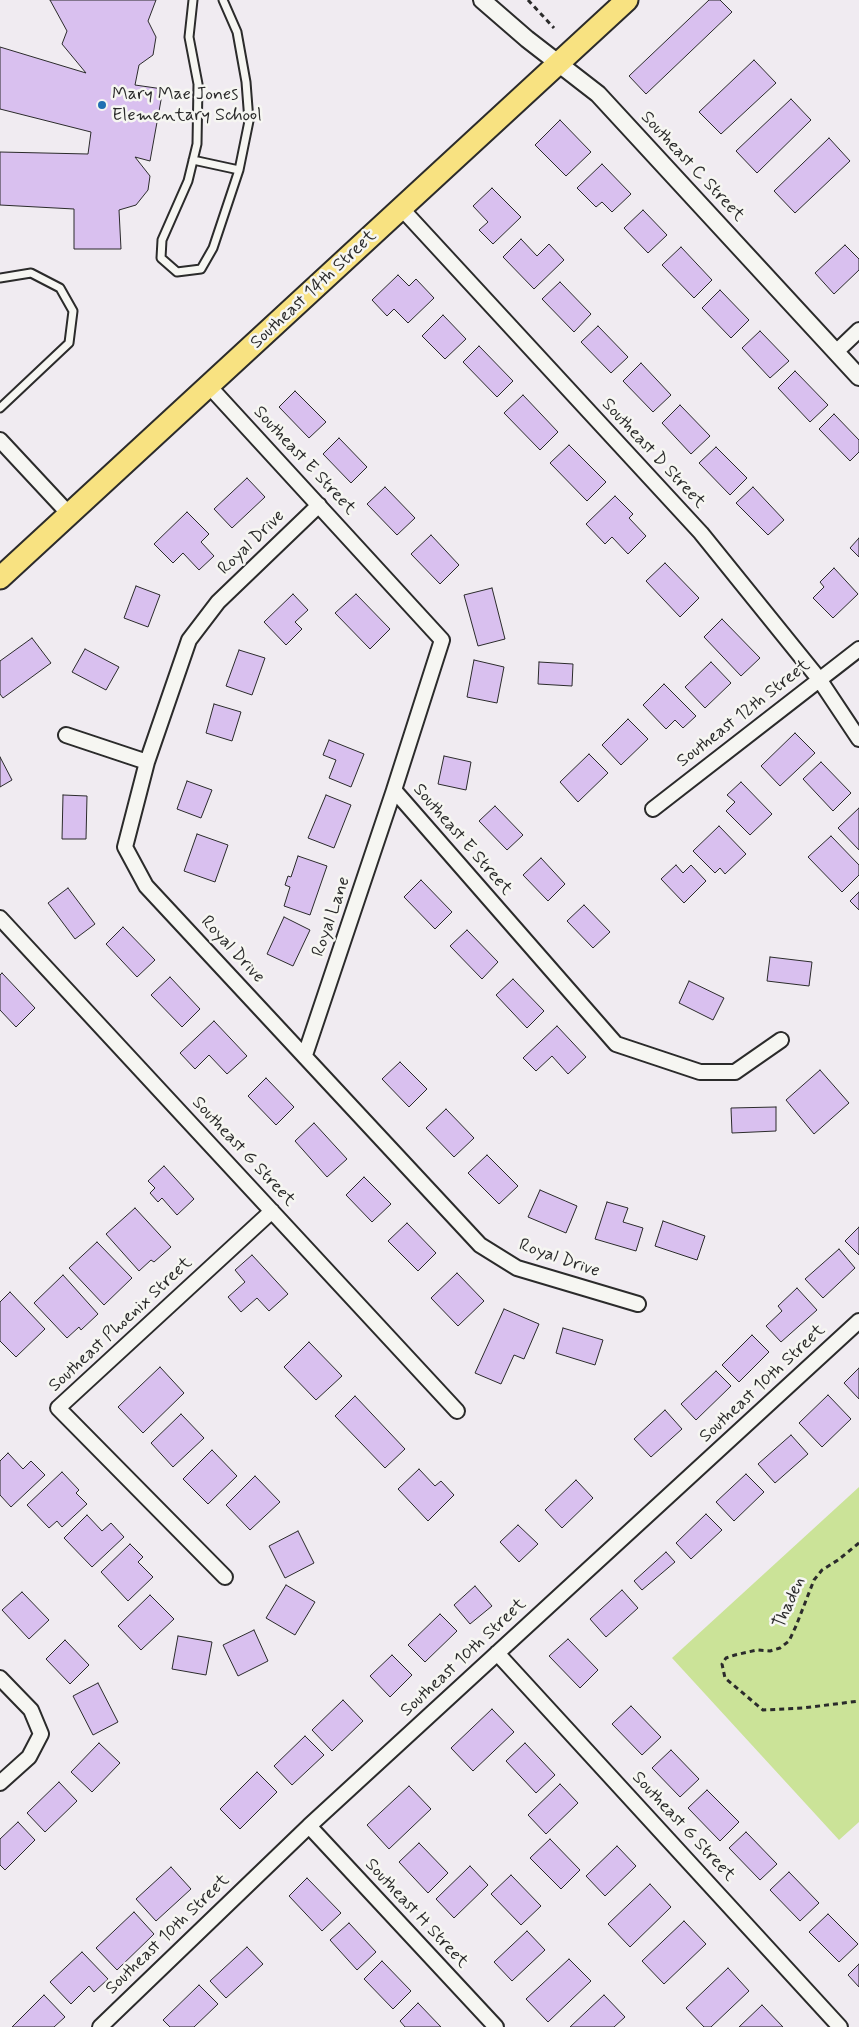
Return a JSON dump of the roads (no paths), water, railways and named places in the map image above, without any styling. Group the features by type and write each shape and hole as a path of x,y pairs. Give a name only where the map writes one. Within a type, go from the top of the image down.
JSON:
{"main road":[{"name":"Southeast 14th Street","path":"0,578 627,0"}],"street":[{"name":"Southeast C Street","path":"482,0 558,64 598,94 859,377"},
{"name":"Southeast D Street","path":"402,209 701,533 819,679 859,739"},
{"path":"836,352 859,330"},
{"name":"Southeast E Street","path":"209,386 442,640 394,790 616,1044 700,1072 735,1072 781,1040"},
{"path":"0,440 69,514"},
{"name":"Royal Drive","path":"319,505 218,602 188,640 147,762 125,847 146,886 480,1245 517,1268 638,1304"},
{"name":"Southeast 12th Street","path":"653,809 859,649"},
{"path":"66,735 147,762"},
{"name":"Royal Lane","path":"305,1055 394,790"},
{"name":"Southeast G Street","path":"0,918 457,1411"},
{"name":"Southeast Phoenix Street","path":"225,1577 58,1408 272,1211"},
{"name":"Southeast 10th Street","path":"100,2027 309,1826 859,1322"},
{"name":"Southeast G Street","path":"497,1653 840,2027"},
{"path":"0,1678 31,1710 40,1734 29,1757 0,1783"},
{"name":"Southeast H Street","path":"309,1826 496,2027"}],"lane":[{"path":"193,0 189,37 198,84 197,144 188,181 162,240 161,258 177,272 201,270 213,248 239,170 250,120 237,32 223,0"},
{"path":"192,160 239,170"},
{"path":"0,278 31,273 60,288 72,312 69,343 0,408"}],"place":[{"name":"Mary Mae Jones Elementary School","path":"102,105"}]}
